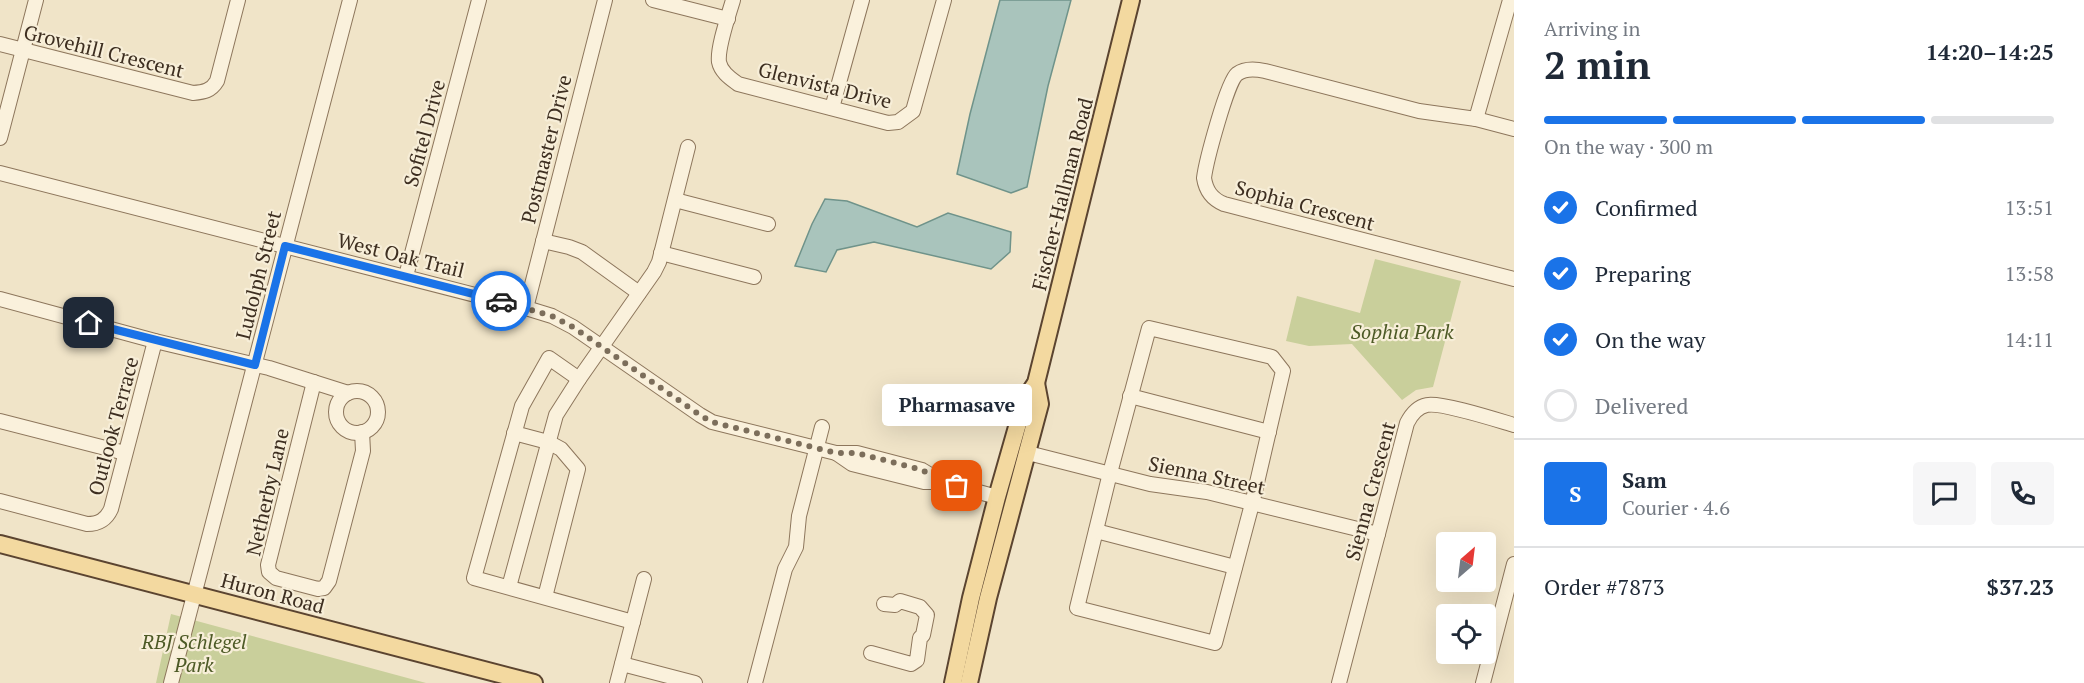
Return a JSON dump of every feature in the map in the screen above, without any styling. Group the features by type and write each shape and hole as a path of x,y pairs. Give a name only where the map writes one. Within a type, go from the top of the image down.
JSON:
{"main road":[{"name":"Fischer-Hallman Road","path":"953,683 971,598 997,497 1024,399 1036,383 1131,5"},
{"name":"Fischer-Hallman Road","path":"969,683 1004,537 1041,404 1036,383"},
{"path":"997,497 1001,509 997,525 1004,537"},
{"name":"Huron Road","path":"0,544 534,683"}],"street":[{"path":"0,138 36,0"},
{"name":"Grovehill Crescent","path":"0,45 192,93 203,92 213,88 217,81 238,0"},
{"name":"Ludolph Street","path":"171,683 350,0"},
{"name":"Sofitel Drive","path":"406,276 479,0"},
{"name":"Postmaster Drive","path":"526,308 605,0"},
{"path":"653,0 728,19"},
{"name":"Glenvista Drive","path":"733,0 719,62 727,76 738,84 888,123 898,122 913,111 944,0"},
{"path":"832,108 862,0"},
{"path":"1476,119 1510,0"},
{"name":"Sophia Crescent","path":"1514,129 1476,119 1419,111 1265,70 1243,70 1232,80 1229,88 1205,172 1205,184 1212,197 1224,204 1514,279"},
{"path":"509,587 556,415 654,272 688,147"},
{"name":"West Oak Trail","path":"0,173 526,308 563,321 712,422 836,453 852,464 924,482 942,482 997,497"},
{"path":"675,200 768,224"},
{"path":"543,241 576,249 639,293"},
{"path":"661,253 754,277"},
{"path":"0,299 155,341 255,365 348,393"},
{"path":"1149,328 1272,357 1282,371 1269,432 1215,643 1077,608 1149,328"},
{"name":"Outlook Terrace","path":"0,501 87,524 95,524 107,517 111,510 155,341"},
{"path":"579,379 549,358 522,406 474,578 633,622"},
{"name":"Netherby Lane","path":"314,382 268,565 269,572 276,578 318,589 324,588 329,581 363,452 362,432"},
{"path":"359,391 366,393 376,402 378,416 375,423 362,432 348,430 338,420 337,406 340,399 348,393 359,391"},
{"path":"1130,396 1269,432"},
{"name":"Sienna Crescent","path":"1339,683 1411,415 1419,408 1438,405 1514,424"},
{"path":"0,421 125,453"},
{"path":"754,683 784,572 796,547 799,516 822,427"},
{"path":"514,433 548,442 561,449 578,469 545,597"},
{"name":"Sienna Street","path":"1028,453 1150,484 1207,492 1378,534"},
{"path":"1096,531 1235,567"},
{"path":"1483,683 1514,564"},
{"path":"617,683 644,579"},
{"path":"871,653 911,664 917,660 920,638 915,632 916,616 890,604"},
{"path":"622,663 695,683"}],"green space":[{"name":"Sophia Park","path":"1375,259 1461,281 1433,387 1416,390 1402,400 1352,344 1309,346 1286,341 1297,296 1360,313"},
{"name":"RBJ Schlegel Park","path":"171,614 426,683 156,683"}],"water":[{"path":"1000,0 1071,0 1048,86 1027,187 1011,193 957,174"},
{"path":"825,199 847,201 917,227 948,213 1011,232 1010,252 991,269 874,242 837,250 826,272 795,266"}],"way so far":[{"path":"501,301 563,321 712,422 836,453 857,453 922,470 942,482 957,486"}],"place":[{"name":"Pharmasave","path":"957,486"}],"route":[{"path":"89,323 255,365 285,246 501,301"}]}
